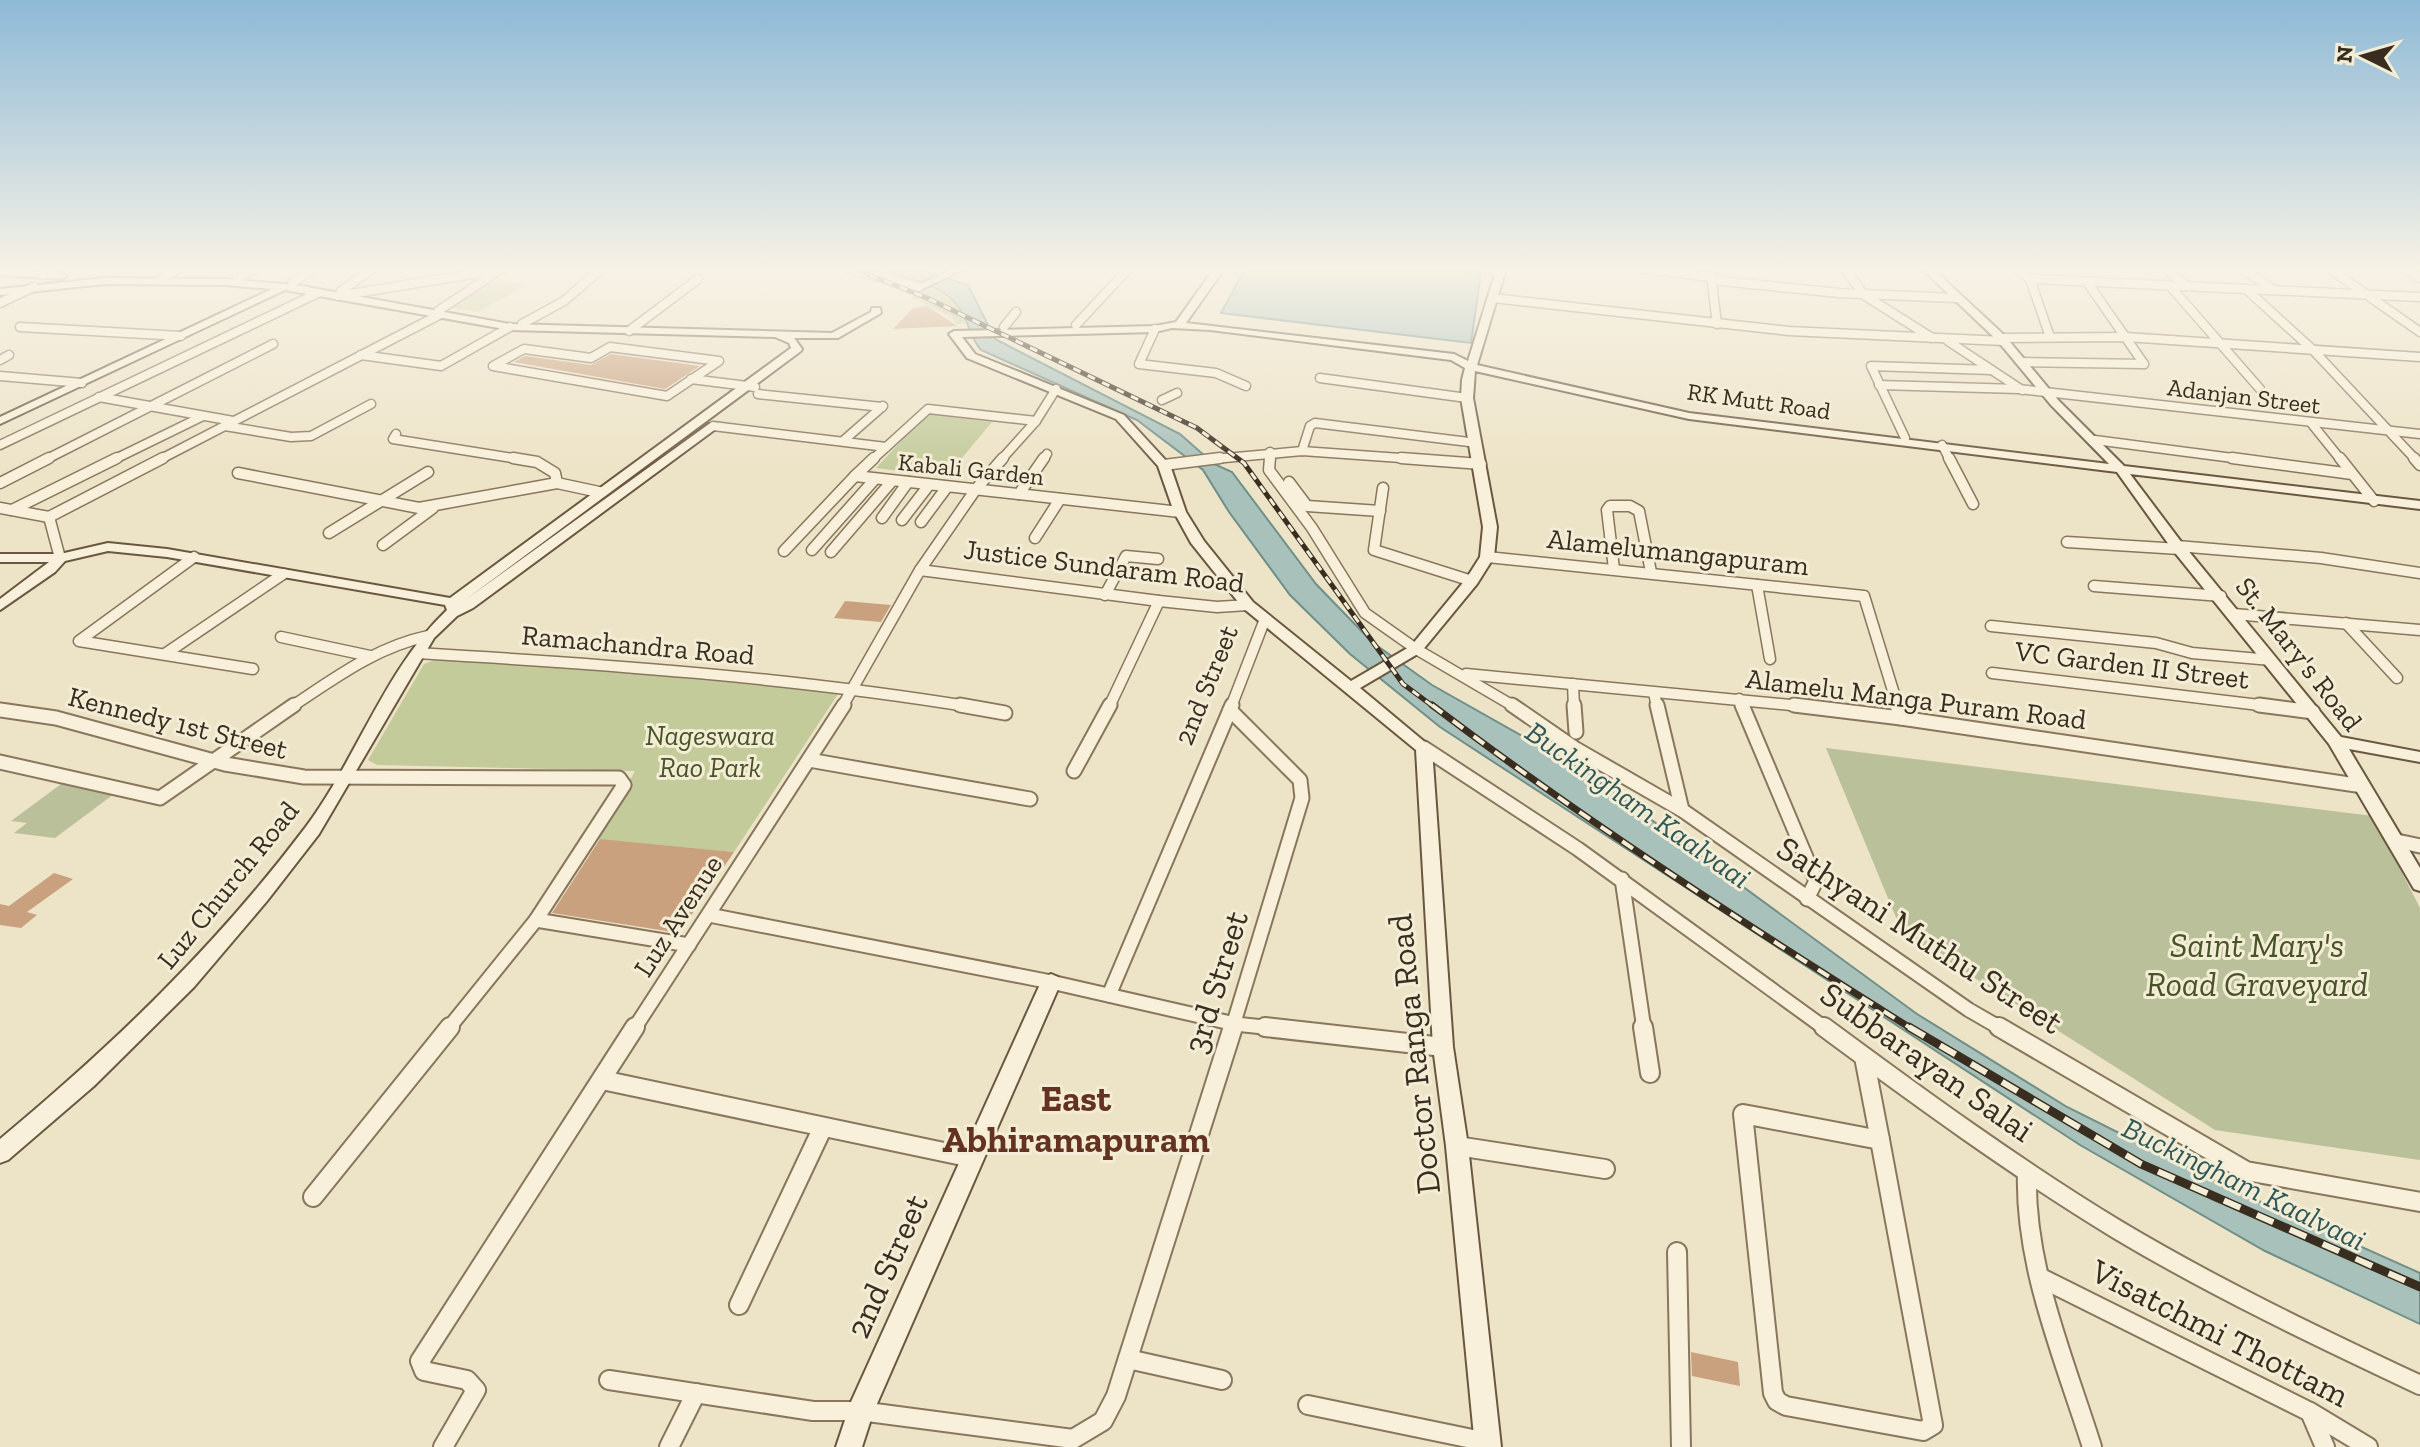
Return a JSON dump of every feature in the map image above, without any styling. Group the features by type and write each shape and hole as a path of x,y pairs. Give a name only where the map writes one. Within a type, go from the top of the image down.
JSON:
{"main road":[{"path":"0,421 180,337"},
{"name":"Luz Church Road","path":"0,1153 86,1080 187,982 313,830 417,653 452,608 599,492 752,388 797,349 793,341 781,337"},
{"name":"RK Mutt Road","path":"956,337 971,356 1056,389"},
{"name":"RK Mutt Road","path":"1276,337 1454,357 1471,367 1689,416 2420,505"},
{"path":"1424,748 1350,688 1410,653 1472,581 1487,557 1490,527 1467,398 1471,367 1482,337"},
{"name":"St. Mary's Road","path":"1998,337 2055,403 2120,468 2179,547 2336,741 2420,884"},
{"path":"1056,389 1120,417 1170,464 1180,512 1198,543 1248,605"},
{"path":"0,558 60,558 108,547 194,557 452,608 468,605 713,426"},
{"path":"633,468 651,471"},
{"path":"0,606 60,558"},
{"name":"Justice Sundaram Road","path":"1248,605 1350,688"},
{"path":"2336,741 2420,757"},
{"name":"Doctor Ranga Road","path":"1424,748 1443,1047 1457,1146 1488,1444"},
{"name":"2nd Street","path":"849,1447 860,1411 1051,982"}],"street":[{"path":"0,445 226,337"},
{"path":"0,508 49,517 395,337"},
{"path":"361,355 441,366 493,337"},
{"path":"1152,337 1139,364 1216,373 1246,386"},
{"path":"1876,337 1948,341 2126,337 2420,357"},
{"path":"1930,337 1934,339"},
{"path":"2022,362 2144,364 2126,337"},
{"path":"2215,337 2260,389"},
{"path":"2298,337 2420,465"},
{"path":"1948,341 2019,389 2055,403"},
{"path":"0,483 273,344"},
{"path":"694,377 719,361 610,347 591,358 524,349 493,366 667,396 694,377 884,406 843,441"},
{"path":"0,360 9,355"},
{"path":"1905,438 1871,366 1991,370"},
{"path":"0,376 82,383"},
{"path":"1320,378 1467,398"},
{"path":"1879,385 2019,389"},
{"name":"Luz Avenue","path":"443,1447 476,1390 467,1380 424,1371 420,1361 423,1355 855,688 920,570 976,489 1036,421 1056,389"},
{"name":"Adanjan Street","path":"2019,389 2420,434"},
{"path":"1162,400 1177,393"},
{"path":"99,397 291,437 311,436 371,404"},
{"name":"Kabali Garden","path":"855,476 928,409 1036,421"},
{"path":"12,510 201,417"},
{"path":"1302,451 1311,424 1315,423 1477,443"},
{"path":"2312,424 2374,501"},
{"path":"713,426 886,447"},
{"path":"396,434 393,439 537,462 555,473 557,483"},
{"path":"2095,440 2352,474"},
{"path":"1942,445 1973,504"},
{"path":"1170,464 1266,452 1302,451 1481,464"},
{"name":"Sathyani Muthu Street","path":"1266,452 1269,470 1312,528 1365,613 1410,653 1460,674 1576,749 1682,810 1969,1010 2246,1171 2420,1202"},
{"path":"1019,494 1047,454"},
{"path":"329,533 428,472"},
{"path":"238,473 380,502 433,508 557,483 599,492"},
{"path":"784,551 855,476"},
{"name":"Kabali Garden","path":"855,476 1180,512"},
{"path":"812,550 875,479"},
{"path":"831,552 892,481"},
{"path":"882,518 908,482"},
{"path":"1289,482 1307,506 1380,511"},
{"path":"902,520 929,485"},
{"path":"921,522 947,487"},
{"path":"1383,488 1374,550 1472,581"},
{"path":"1035,538 1060,499"},
{"path":"1614,569 1608,507 1630,506 1639,511 1651,572"},
{"path":"383,545 433,508"},
{"path":"49,517 60,558"},
{"path":"2067,542 2321,558 2420,573"},
{"path":"1105,595 1126,556 1158,559"},
{"path":"194,557 79,639 80,643 253,669"},
{"name":"Alamelumangapuram","path":"1487,557 1864,596 1901,718"},
{"name":"Justice Sundaram Road","path":"920,570 1159,601 1217,607 1248,605"},
{"path":"165,654 283,574"},
{"path":"1757,585 1770,659"},
{"path":"2094,586 2221,596"},
{"path":"1074,771 1118,691 1159,601"},
{"path":"2234,614 2420,630"},
{"name":"2nd Street","path":"1109,995 1230,710 1265,619"},
{"path":"2346,623 2397,678"},
{"path":"1991,626 2156,643 2192,653 2271,660"},
{"path":"0,762 160,798 370,656 399,642 428,636"},
{"path":"281,637 370,656"},
{"name":"Ramachandra Road","path":"417,653 611,665 855,688 1005,713"},
{"name":"VC Garden II Street","path":"1992,673 2313,712"},
{"name":"Alamelu Manga Puram Road","path":"1460,674 1739,699 1901,718 2363,786"},
{"path":"1573,684 1576,732"},
{"path":"1654,693 1682,810"},
{"path":"1739,699 1816,881 1807,899"},
{"name":"Kennedy 1st Street","path":"0,710 56,718 214,760 304,777 345,775"},
{"name":"3rd Street","path":"860,1411 1073,1439 1095,1427 1110,1413 1235,1024 1303,789 1300,780 1280,757 1230,710"},
{"name":"Subbarayan Salai","path":"1424,748 1484,784 1622,879 2027,1172 2161,1256 2243,1301 2420,1385"},
{"path":"809,760 1030,799"},
{"path":"313,1197 536,920 624,785 619,778 345,775"},
{"path":"2397,841 2420,846"},
{"path":"1622,879 1650,1073"},
{"path":"709,915 1051,982 1235,1024 1443,1047"},
{"path":"536,920 689,945"},
{"path":"1864,1057 1881,1140 1933,1425 1923,1431 1786,1406 1777,1401 1773,1393 1743,1114 1881,1140"},
{"path":"602,1080 972,1158"},
{"path":"739,1305 823,1127"},
{"path":"1457,1146 1605,1169"},
{"path":"2027,1172 2023,1195 2041,1278 2092,1447"},
{"path":"1677,1252 1681,1447"},
{"name":"Visatchmi Thottam","path":"2041,1278 2310,1412 2368,1447"},
{"path":"1128,1359 1222,1380"},
{"path":"609,1380 813,1411 860,1411"},
{"path":"669,1447 696,1393"},
{"path":"1308,1405 1488,1444"},
{"path":"2310,1412 2325,1447"}],"green space":[{"path":"926,414 992,422 946,477 876,468"},
{"name":"Nageswara Rao Park","path":"435,660 828,682 840,691 734,852 596,839 635,771 377,765 368,760 424,664"},
{"name":"Saint Mary's Road Graveyard","path":"1826,748 2373,816 2420,908 2420,1160 2215,1130 1902,932"},
{"path":"68,779 118,791 55,838 14,833 27,823 11,821"}],"water":[{"path":"973,337 994,337 1180,434 1214,464 1232,472 1316,584 1372,642 1432,685 1586,772 1917,1014 2067,1107 2223,1185 2420,1273 2420,1324 2265,1251 2080,1145 1440,727 1350,654 1290,595 1229,512 1203,470 1137,420 981,350"},
{"path":"1417,337 1472,337 1471,343"}],"building":[{"path":"611,354 700,366 665,389 514,362 525,356 591,365"},
{"path":"845,601 891,605 881,622 834,618"},
{"path":"600,839 734,852 679,933 552,913"},
{"path":"54,873 73,879 27,912 37,915 21,928 0,925 0,904 9,906"},
{"path":"1691,1352 1738,1362 1740,1386 1692,1376"}],"railway":[{"path":"1007,337 1197,428 1244,463 1403,684 1434,707"},
{"path":"1432,705 1668,872 1912,1029"},
{"path":"1909,1027 2141,1164 2420,1287"}],"district":[{"name":"East Abhiramapuram","path":"1076,1118"}],"water label":[{"name":"Buckingham Kaalvaai","path":"1638,805"},
{"name":"Buckingham Kaalvaai","path":"2244,1184"}]}
